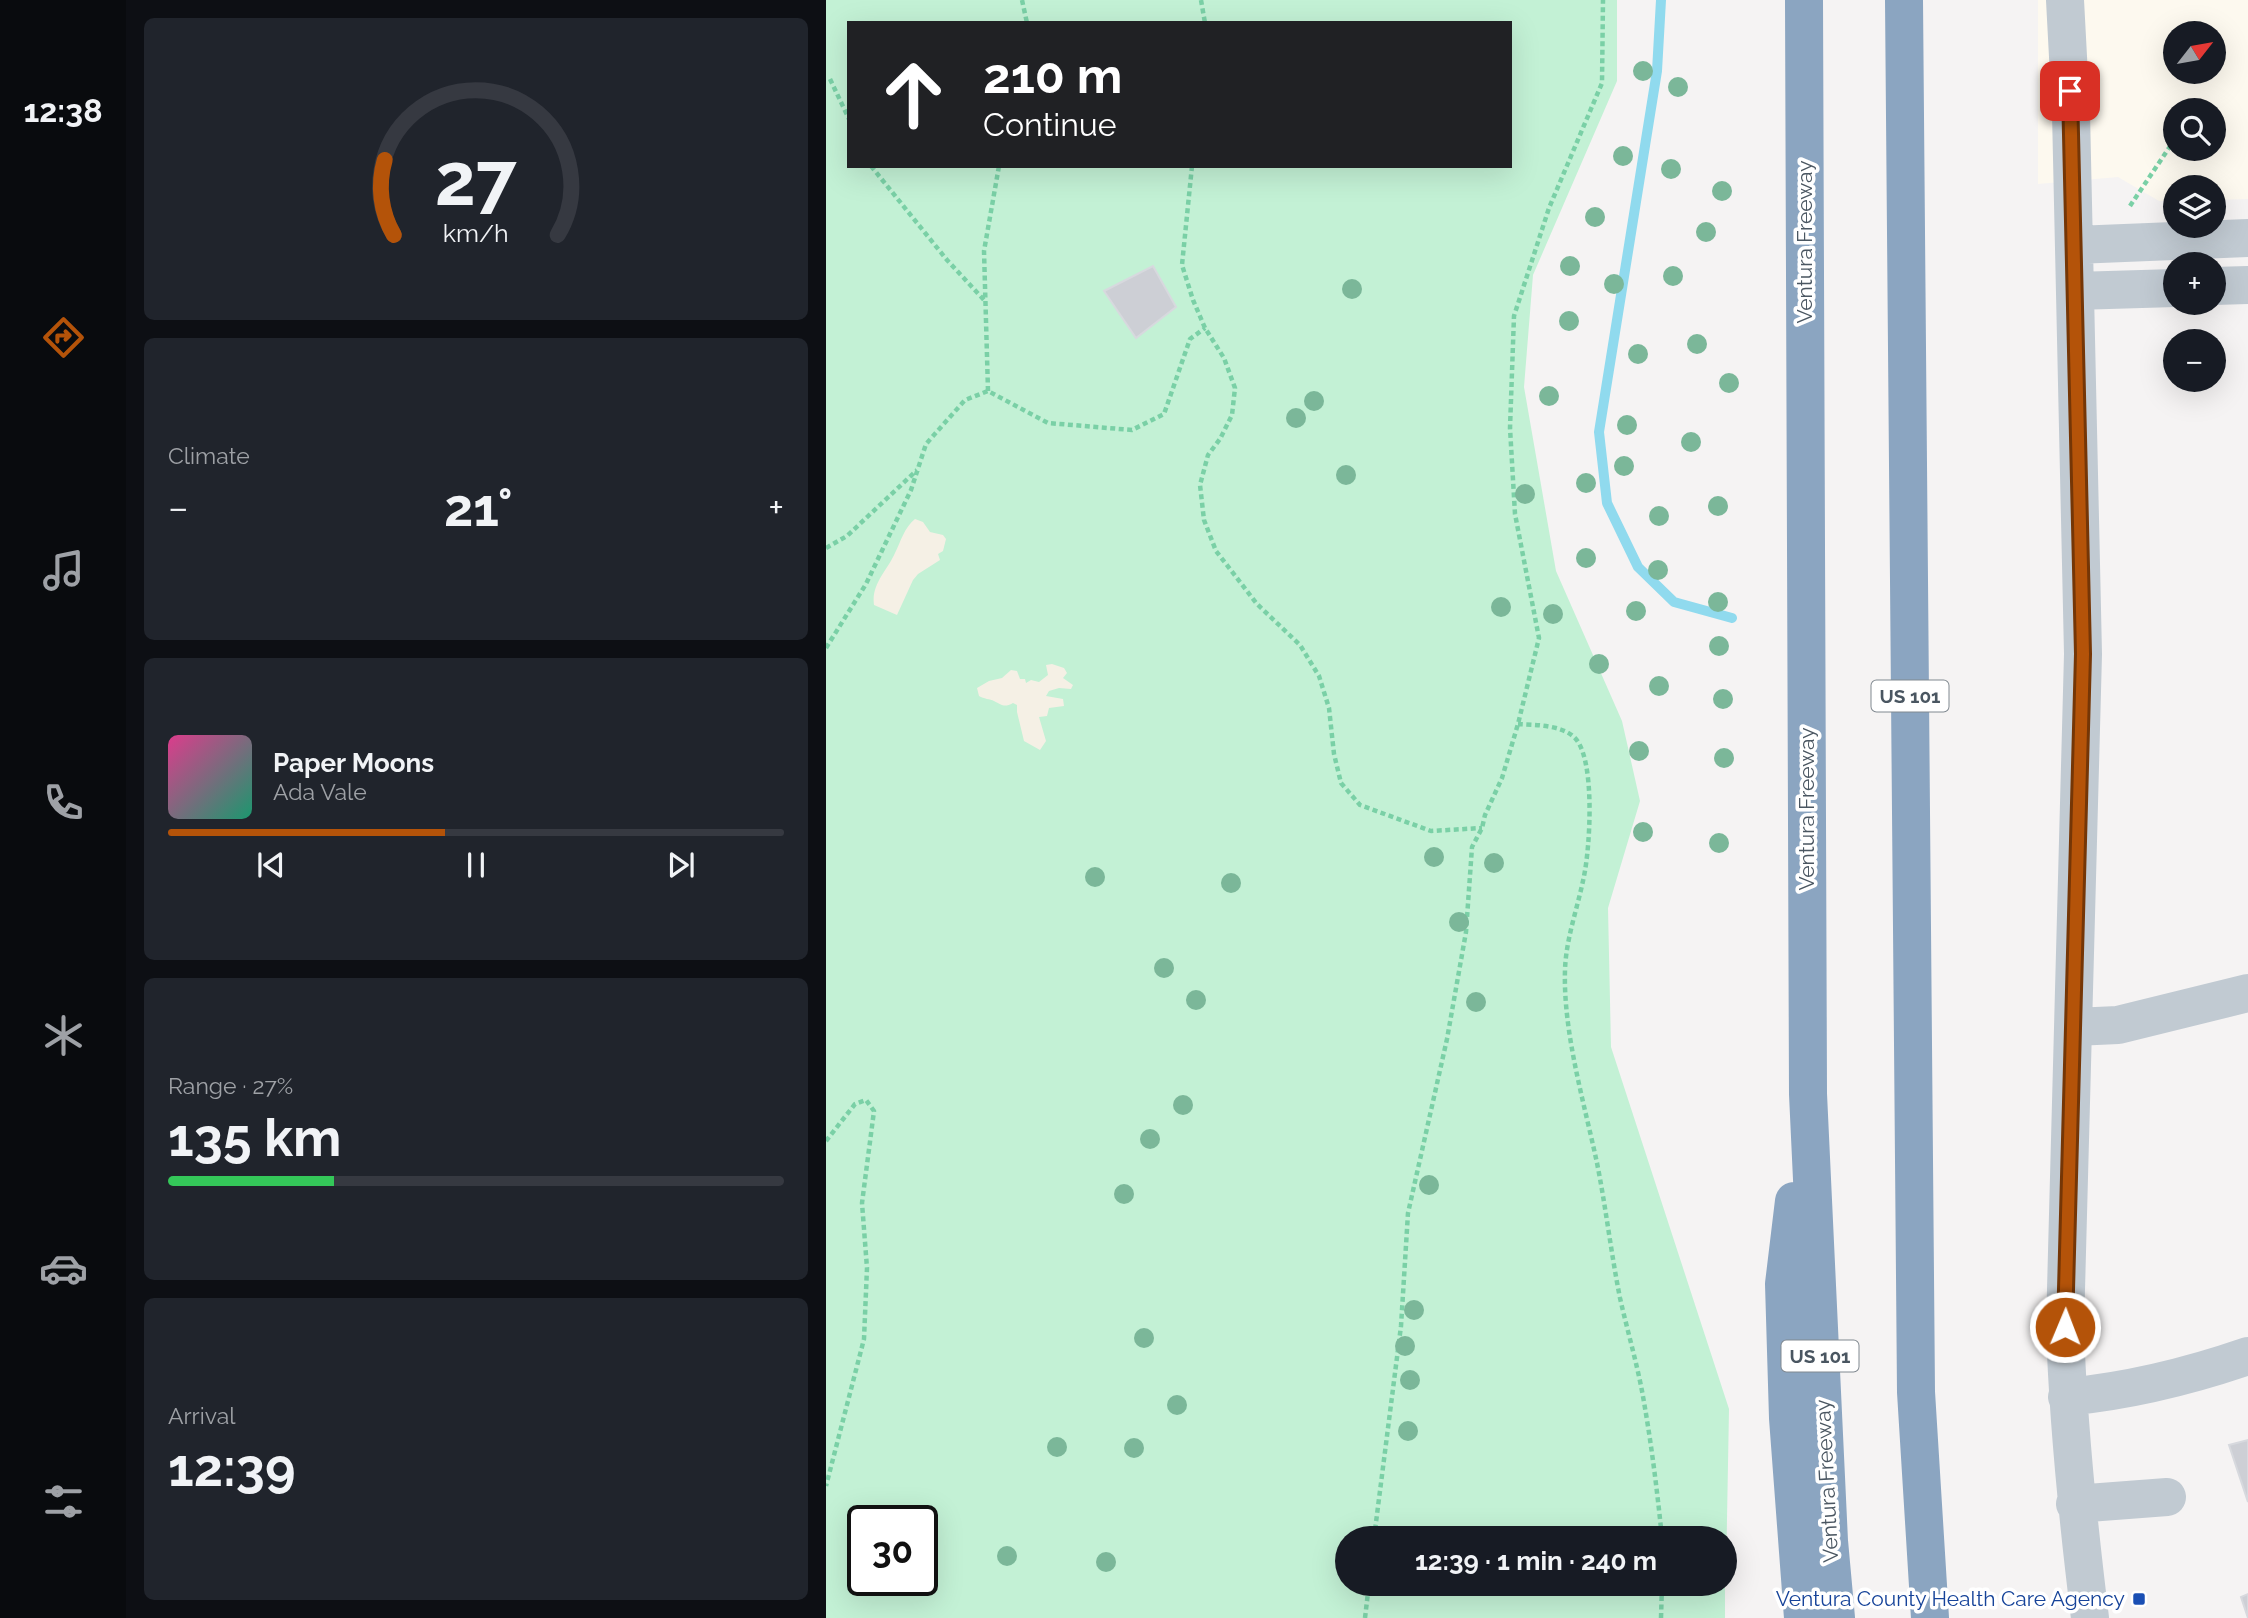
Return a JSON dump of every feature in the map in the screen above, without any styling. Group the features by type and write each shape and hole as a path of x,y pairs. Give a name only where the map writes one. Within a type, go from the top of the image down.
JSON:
{"highway":[{"name":"Ventura Freeway","path":"1804,0 1808,1094 1829,1541 1836,1618"},
{"name":"US 101","path":"1904,0 1916,1392 1930,1618"},
{"path":"1802,1618 1788,1418 1784,1283 1808,1094"},
{"path":"1916,1392 1958,1618"}],"street":[{"path":"2065,0 2075,245 2083,654 2066,1251 2067,1397 2076,1504 2090,1618"},
{"path":"2075,245 2248,238"},
{"path":"2226,286 2248,285"},
{"path":"2075,291 2163,288"},
{"path":"2074,1027 2118,1026 2248,993"},
{"path":"2067,1397 2112,1393 2248,1356"},
{"path":"2076,1504 2167,1497"}],"path":[{"path":"1022,0 1027,21"},
{"path":"1201,0 1205,21"},
{"path":"1376,1526 1401,1326 1408,1213 1447,1039 1464,945 1472,847 1502,778 1539,638 1515,514 1510,428 1514,316 1549,208 1602,83 1603,0"},
{"path":"830,79 847,115"},
{"path":"2126,212 2163,157"},
{"path":"873,168 947,260 986,301"},
{"path":"988,391 984,251 999,168"},
{"path":"1192,168 1182,265 1205,328 1224,358 1235,388 1232,415 1220,439 1208,454 1200,485 1204,520 1216,551 1257,604 1300,645 1319,676 1329,708 1334,754 1341,783 1360,805 1431,831 1482,828"},
{"path":"826,648 866,584 911,490 926,444 965,400 988,391 1048,423 1132,430 1164,414 1190,339 1205,328"},
{"path":"826,548 847,536 918,469"},
{"path":"1518,724 1541,726 1574,737 1583,747 1590,776 1587,862 1567,945 1565,971 1568,1010 1573,1056 1597,1165 1620,1298 1642,1392 1661,1526"},
{"path":"826,1141 855,1104 866,1100 874,1111 862,1203 867,1268 864,1339 826,1486"},
{"path":"1365,1618 1368,1596"},
{"path":"1661,1618 1662,1596"}],"shaded area":[{"path":"2038,0 2248,0 2248,199 2226,200 2226,175 2163,175 2163,201 2118,177 2038,184"}],"green space":[{"path":"826,0 1617,0 1617,81 1533,275 1524,387 1556,571 1622,721 1640,801 1608,908 1611,1047 1729,1409 1727,1526 1335,1526 1335,1596 1725,1596 1725,1618 826,1618"}],"sand":[{"path":"915,519 923,522 930,532 943,535 946,539 943,551 938,554 940,560 913,580 897,615 874,605 875,591 905,531"},
{"path":"1046,665 1064,668 1067,673 1063,678 1073,685 1071,689 1049,691 1046,696 1063,699 1064,706 1049,708 1047,716 1039,717 1046,741 1040,750 1024,741 1017,705 1003,705 981,697 977,688 1002,678 1011,670 1017,671 1020,679 1025,679 1026,683 1031,680 1039,682 1048,675"}],"building":[{"path":"1153,266 1176,307 1136,338 1104,291"},
{"path":"2248,1440 2248,1502 2229,1445"},
{"path":"2248,1594 2248,1618 2241,1597"}],"waterway":[{"path":"1661,0 1657,71 1599,432 1607,503 1638,567 1674,602 1732,618"}],"place":[{"name":"Ventura County Health Care Agency","path":"2139,1599"}],"route":[{"path":"2065,1327 2083,654 2070,91"}]}
